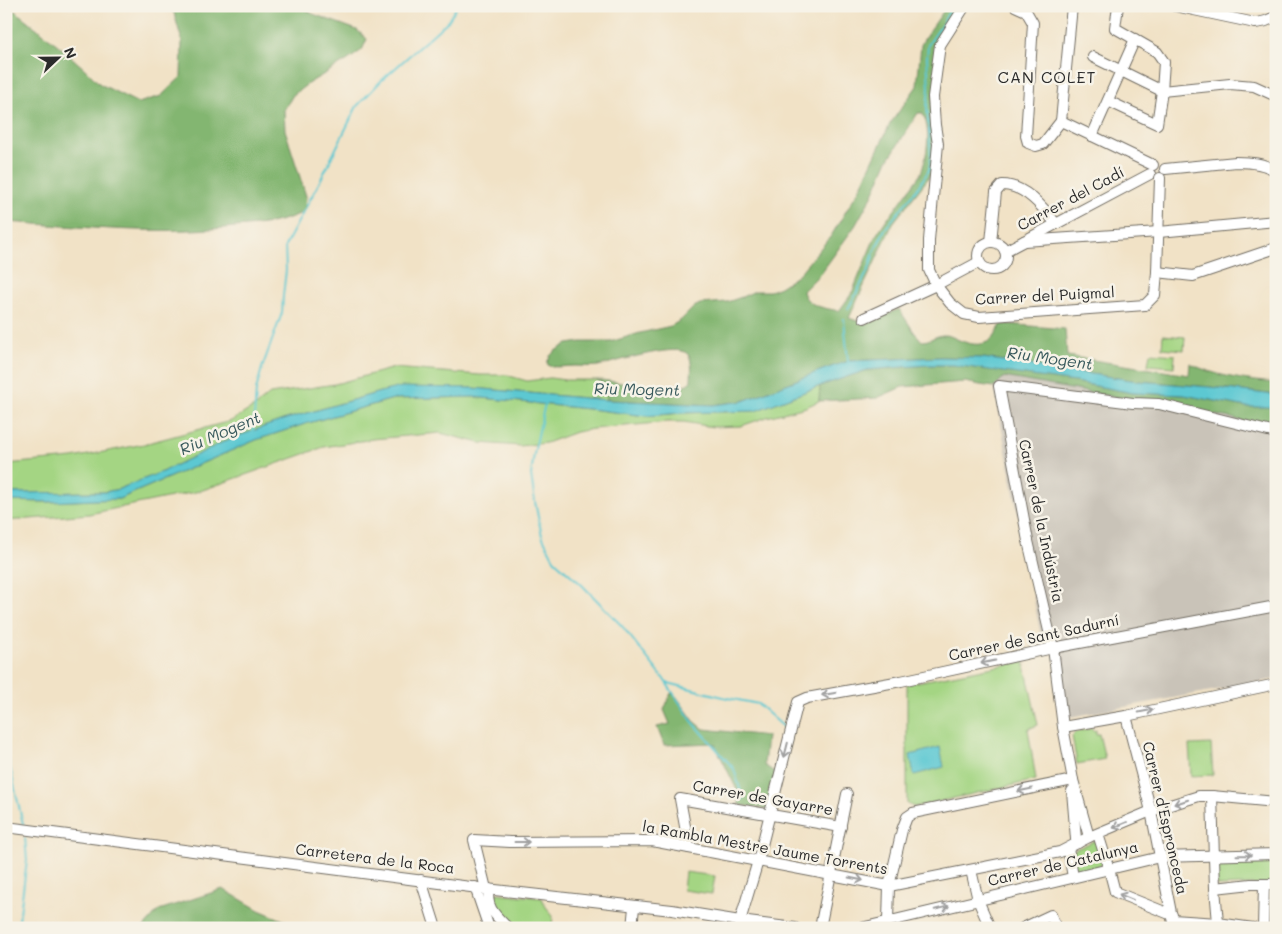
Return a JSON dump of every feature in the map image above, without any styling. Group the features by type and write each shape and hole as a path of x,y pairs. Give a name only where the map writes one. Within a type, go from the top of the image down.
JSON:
{"street":[{"name":"Carrer del Puigmal","path":"965,6 940,45 933,97 938,144 929,240 929,263 936,284 950,303 964,314 979,317 1146,304 1155,295 1157,272 1157,172"},
{"path":"1015,6 1026,12 1028,10 1033,23 1026,136 1028,143 1036,146 1042,144 1061,121 1072,6"},
{"path":"1108,101 1157,124 1164,62 1157,52 1115,28 1118,6"},
{"path":"1175,6 1254,23 1266,22 1276,15"},
{"path":"1092,136 1135,39"},
{"path":"1093,57 1162,91 1230,84 1254,86 1276,96"},
{"path":"1061,121 1157,172 1236,162 1256,164 1274,169"},
{"name":"Carrer del Cadí","path":"1005,251 1157,172"},
{"path":"991,242 996,192 1002,185 1009,185 1029,195 1046,211 1056,224"},
{"path":"1024,241 1158,232 1276,221"},
{"path":"991,242 998,244 1005,251 1006,260 1004,265 996,270 984,268 977,256 982,246 991,242"},
{"path":"1157,272 1192,276 1276,248"},
{"path":"864,318 979,262"},
{"name":"Carrer de la Indústria","path":"1173,921 1114,892 1109,869 1072,780 1053,648 1028,540 999,386 1133,403 1159,404 1276,434"},
{"name":"Carrer de Sant Sadurní","path":"770,815 798,702 807,698 901,681 1053,648 1276,606"},
{"path":"1063,727 1126,716 1276,684"},
{"name":"Carrer d'Espronceda","path":"1126,716 1151,811 1173,921"},
{"path":"888,921 889,886 902,830 907,817 913,813 1072,780"},
{"name":"Carrer de la Indústria","path":"1072,780 1071,796 1078,843"},
{"path":"820,928 847,794"},
{"name":"la Rambla Mestre Jaume Torrents","path":"483,888 474,840 510,842 652,841 889,886 1060,852 1151,811 1199,796 1274,800"},
{"path":"1212,796 1218,923"},
{"name":"Carrer de Gayarre","path":"689,848 680,799 841,827"},
{"path":"739,924 770,815"},
{"name":"Carretera de la Roca","path":"6,827 634,907 672,910 739,924 795,928"},
{"path":"1068,848 1071,878"},
{"name":"Carrer de Catalunya","path":"861,928 1160,857 1276,854"},
{"path":"972,870 978,900 990,928"},
{"path":"421,880 436,928"},
{"path":"1216,888 1251,884 1276,884"},
{"path":"1263,928 1264,884"},
{"path":"483,888 490,921"},
{"path":"483,888 490,906 490,921"},
{"path":"632,928 634,907"},
{"path":"1023,928 1051,915 1056,928"},
{"path":"490,921 508,928"},
{"path":"1173,921 1201,925 1218,923 1252,928"}],"shaded area":[{"path":"1004,377 1232,418 1276,431 1276,679 1065,718 1051,640 1042,642 994,387"}],"green space":[{"path":"6,6 9,6 59,46 100,84 138,103 161,96 181,77 182,41 172,6 300,6 313,14 357,30 367,39 362,50 293,95 284,110 285,130 306,196 305,211 271,223 206,229 120,229 6,222"},
{"path":"947,6 961,6 936,48 935,156 930,176 893,223 849,318 866,324 899,309 922,341 944,335 973,344 987,342 995,335 1001,325 1007,324 1065,329 1067,356 1189,375 1190,363 1220,375 1276,383 1276,395 1138,381 983,358 941,357 849,361 743,401 713,405 607,400 605,385 597,380 660,388 683,386 691,381 690,357 685,352 678,350 656,352 595,366 549,366 547,363 550,356 567,344 610,342 671,326 700,304 727,302 755,291 770,291 797,276 831,236 860,188 890,124 917,86 921,45","holes":["918,113 922,113 928,135 925,161 920,175 875,237 852,293 839,311 812,304 803,291 821,273 855,226 873,194 887,162"]},
{"path":"1163,335 1185,337 1184,350 1162,348"},
{"path":"1150,353 1175,355 1174,367 1148,365"},
{"path":"953,365 1000,371 1133,393 1184,395 1247,407 1272,407 1276,408 1276,431 1232,418 1004,377 994,387 965,382 902,387 877,398 819,401 820,386 867,370"},
{"path":"394,368 480,375 506,375 527,381 550,378 597,380 605,385 607,400 473,388 380,392 283,420 227,440 164,471 119,489 105,492 6,493 6,464 73,458 144,444 231,421 254,407 270,394 335,384"},
{"path":"820,386 819,401 806,407 741,426 713,427 684,422 668,422 593,429 576,432 546,443 520,446 480,443 440,433 373,439 324,447 200,491 89,514 6,521 6,501 48,502 119,499 256,440 393,399 473,397 646,416 755,411"},
{"path":"1024,661 1038,725 1028,729 1036,780 914,807 907,804 907,684"},
{"path":"671,693 676,696 694,721 704,729 767,736 764,765 776,773 767,809 739,805 739,794 714,743 664,745 657,727 670,724 664,710"},
{"path":"1092,728 1093,731 1096,730 1096,734 1099,734 1105,759 1077,764 1072,736 1076,732"},
{"path":"1211,744 1213,775 1191,776 1189,745"},
{"path":"1096,840 1103,863 1100,866 1079,871 1075,869 1074,850"},
{"path":"1276,855 1276,884 1217,886 1216,857"},
{"path":"685,872 715,876 712,894 683,890"},
{"path":"223,889 259,910 302,928 143,928 159,910"},
{"path":"496,893 542,898 546,907 553,915 552,928 510,928 494,910 491,897"}],"water":[{"path":"941,357 983,358 1138,381 1275,395 1276,408 1247,407 1184,395 1133,393 1075,382 953,365 867,370 755,411 646,416 473,397 393,399 256,440 119,499 48,502 6,501 6,493 105,492 119,489 164,471 227,440 283,420 401,387 473,388 607,400 713,405 743,401 849,361"},
{"path":"940,747 944,767 914,775 910,755"}],"waterway":[{"name":"Riu Mogent","path":"253,432 256,390 282,313 286,270 285,246 357,106 381,81 448,21 457,6"},
{"path":"848,309 869,269 874,252 885,229 917,189 929,170 931,156 927,107 929,88 928,45 952,6"},
{"path":"844,319 848,362"},
{"path":"545,403 531,475 542,536 555,561 581,584 622,626 663,678 692,721 734,769 743,799"},
{"path":"668,683 758,704 786,729"},
{"path":"6,750 23,824"},
{"path":"18,928 27,860 25,838"}],"district":[{"name":"CAN COLET","path":"1047,77"}]}
